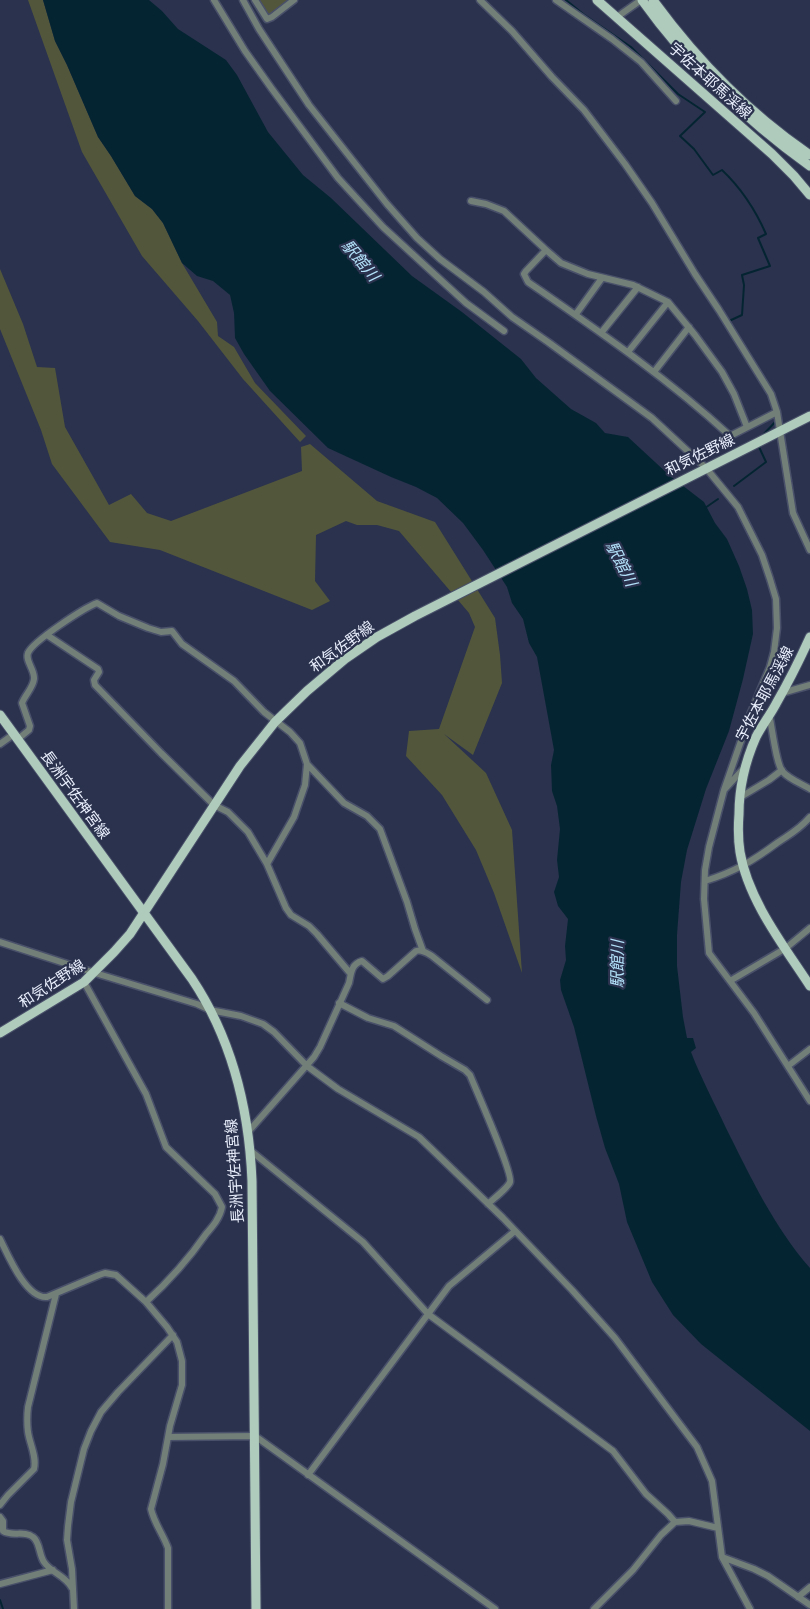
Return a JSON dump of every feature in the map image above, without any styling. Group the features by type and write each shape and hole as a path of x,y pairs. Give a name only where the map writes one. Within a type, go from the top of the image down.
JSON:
{"main road":[{"name":"宇佐本耶馬渓線","path":"597,0 772,154 810,195"},
{"name":"宇佐本耶馬渓線","path":"641,0 712,83 760,127 810,166"},
{"name":"宇佐本耶馬渓線","path":"653,0 676,30 729,88 773,127 810,155"},
{"path":"802,185 810,177"},
{"name":"和気佐野線","path":"0,1032 84,982 124,942 245,758 275,722 319,680 361,648 415,616 810,416"},
{"name":"宇佐本耶馬渓線","path":"810,637 756,739 741,782 738,835 744,866 755,895 810,986"},
{"name":"長洲宇佐神宮線","path":"0,715 192,979 218,1025 233,1064 242,1099 251,1151 256,1609"}],"street":[{"path":"214,0 245,51 272,90 338,178 384,227 443,282 466,303 504,332"},
{"path":"243,0 277,57 309,105 387,204 417,238 512,317 652,418 704,469 738,507 752,534 762,554 776,599 778,615 776,640 770,667 750,715 724,790 709,847 705,881 705,916 709,952 754,1013 810,1101"},
{"path":"255,0 265,16 270,18 294,0"},
{"path":"480,0 512,31 552,78 584,110 639,184 771,394 777,412 793,513 810,550"},
{"path":"556,0 612,38 641,62 676,101"},
{"path":"617,17 641,0"},
{"path":"471,201 504,211 561,262 602,278 628,283 668,302 722,372 734,394 746,427"},
{"path":"546,250 526,271 524,274 526,279 654,372 703,411 730,436 777,412"},
{"path":"576,314 602,278"},
{"path":"601,333 638,287"},
{"path":"628,352 668,302"},
{"path":"654,372 688,327"},
{"path":"0,744 29,730 30,726 22,703 32,686 34,677 28,652 66,621 97,603 119,616 148,628 161,632 172,631 182,644 234,681 275,722 296,738 307,764 344,803 367,816 380,829 407,902 414,929 424,951"},
{"path":"47,635 98,669 99,672 94,680 95,685 214,805 228,812 248,832 267,864 286,908 291,915 309,926 350,973"},
{"path":"782,693 810,685"},
{"path":"769,714 778,760 782,770 810,789"},
{"path":"267,864 297,811 305,785 307,764"},
{"path":"724,790 746,767"},
{"path":"739,798 770,780 782,770"},
{"path":"705,881 744,866 798,830 810,817"},
{"path":"730,980 786,948 810,928"},
{"path":"0,942 198,1004 210,1010 241,1016 263,1024 274,1032 307,1066 338,1089 419,1137 547,1262 615,1338 697,1447 712,1481 722,1557 750,1609"},
{"path":"248,1132 307,1066 320,1047 349,983 350,973 358,962 362,961 383,979 416,951 424,951 487,1000"},
{"path":"84,982 146,1094 166,1147 215,1194 222,1207 218,1218 193,1254 171,1280 146,1302"},
{"path":"339,1003 368,1018 394,1026 470,1075 501,1149 510,1178 508,1185 488,1204"},
{"path":"788,1066 810,1049"},
{"path":"251,1151 364,1242 428,1314 613,1451 646,1494 675,1522"},
{"path":"308,1475 449,1286 515,1230"},
{"path":"0,1239 17,1271 34,1294 43,1298 99,1275 110,1273 121,1279 146,1302 173,1335 180,1350 182,1385 151,1509 168,1548 168,1609"},
{"path":"0,1505 34,1469 35,1457 28,1427 28,1407 56,1294"},
{"path":"74,1609 72,1569 67,1540 68,1526 77,1473 91,1431 101,1412 118,1392 173,1335"},
{"path":"168,1437 255,1436 495,1609"},
{"path":"0,1517 3,1521 3,1531 6,1534 26,1534 36,1540 43,1561 64,1577 72,1589"},
{"path":"594,1609 633,1570 661,1535 675,1522 689,1521 718,1528"},
{"path":"722,1557 754,1569 810,1605"},
{"path":"0,1584 53,1570"},
{"path":"798,1596 810,1587"}],"green space":[{"path":"28,0 43,0 55,41 98,137 135,196 152,209 163,223 182,263 217,322 218,336 234,347 255,383 306,436 300,442 243,379 198,321 142,256 82,152"},
{"path":"257,0 292,0 272,15 267,16"},
{"path":"0,269 23,324 37,367 55,368 65,427 109,505 131,494 147,513 171,521 302,471 301,447 310,444 377,501 435,522 495,618 502,683 473,755 444,734 486,773 512,830 522,973 494,893 476,850 442,795 406,756 409,731 439,729 475,627 469,613 399,531 377,525 357,525 346,521 316,535 315,581 330,601 312,610 160,550 110,542 52,464 41,430 0,329"}],"water":[{"name":"駅館川","path":"43,0 149,0 178,29 226,60 237,75 268,132 303,175 331,198 412,276 462,312 521,359 536,378 571,409 596,423 605,433 628,437 669,475 704,502 715,523 727,539 747,589 752,610 753,634 729,731 706,789 687,850 681,882 677,966 687,1038 693,1038 696,1048 691,1052 699,1071 764,1201 785,1236 810,1268 810,1431 701,1344 673,1315 652,1282 627,1222 619,1184 605,1148 574,1027 561,990 560,980 566,960 565,946 568,919 558,906 554,892 559,877 557,860 560,829 557,806 552,791 551,765 554,750 537,657 529,643 523,619 512,603 507,587 463,523 437,498 328,448 270,391 235,338 234,313 230,295 213,281 197,276 182,263 163,223 152,209 135,196 98,137 55,41"}],"waterway":[{"path":"566,0 631,47 678,94 705,112 680,136 694,149 713,175 722,170 747,199 766,234 758,238 770,266 742,275 744,285 742,315 729,321 730,323"},
{"path":"774,395 780,412"},
{"path":"761,437 777,420"},
{"path":"734,486 766,462 759,447"},
{"path":"705,508 718,499"},
{"path":"0,1600 3,1609"}]}
